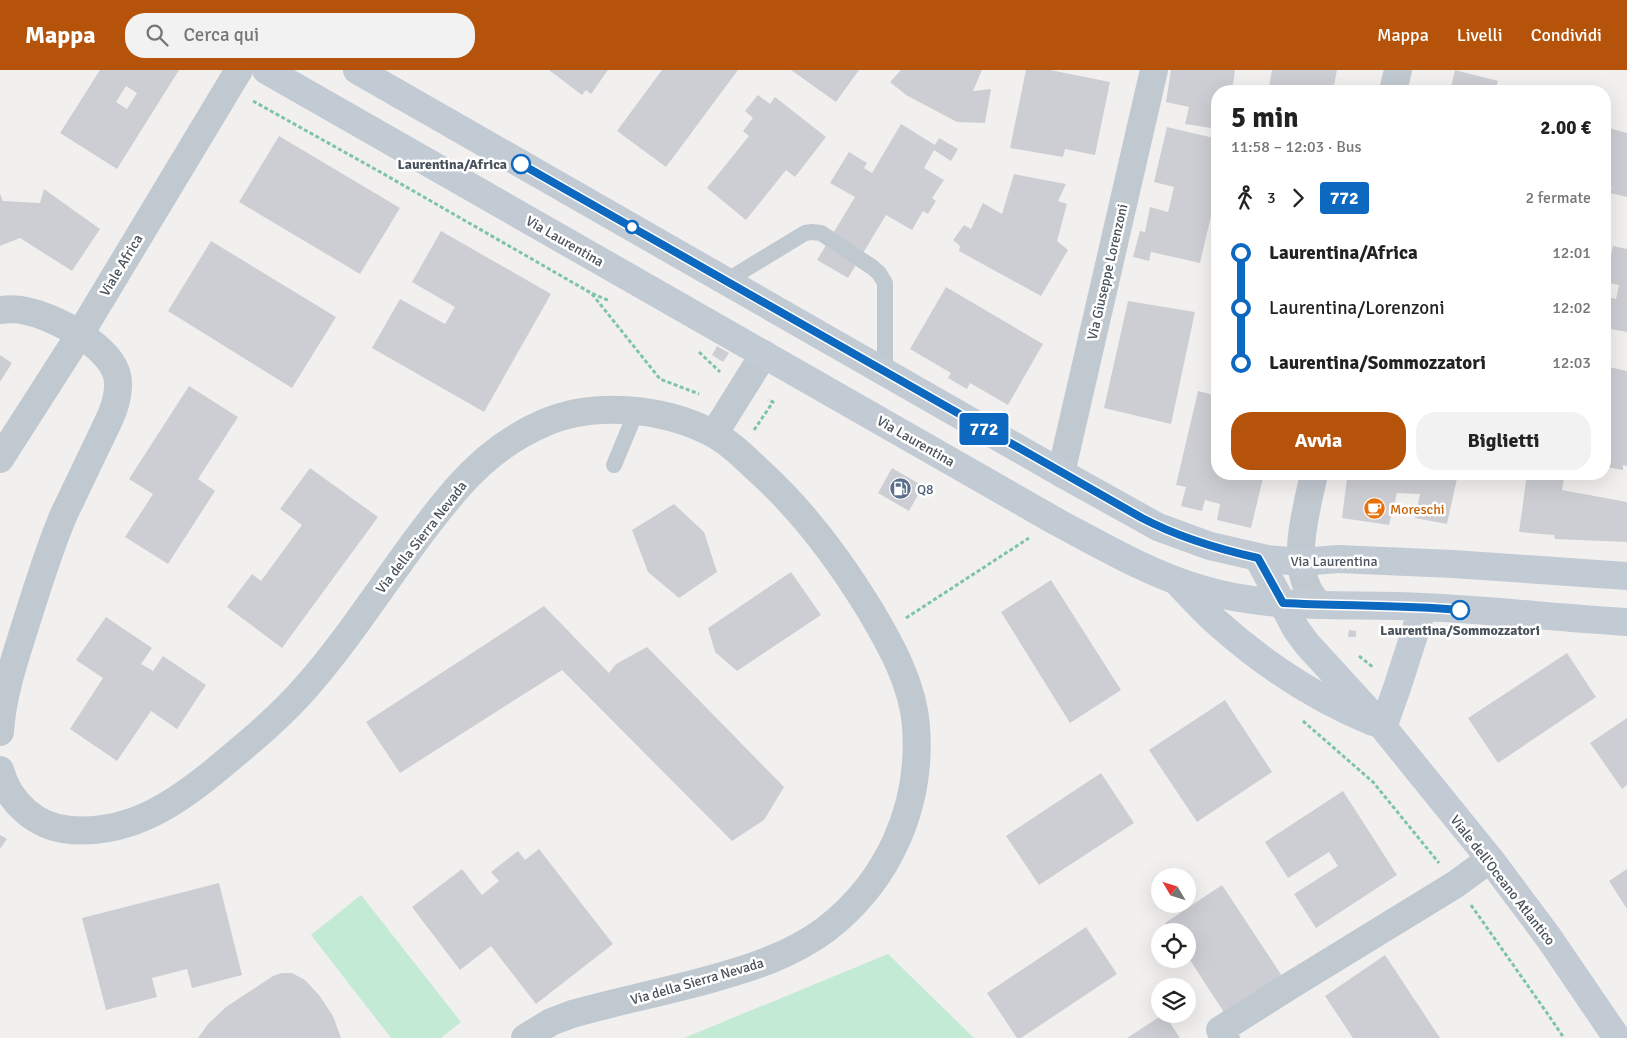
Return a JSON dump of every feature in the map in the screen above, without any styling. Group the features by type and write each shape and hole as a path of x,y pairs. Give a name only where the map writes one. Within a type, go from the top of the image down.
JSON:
{"main road":[{"name":"Via Laurentina","path":"266,70 1057,522 1133,563 1177,581 1216,593 1283,603 1423,607 1627,622"},
{"name":"Via Laurentina","path":"357,70 1060,473 1158,527 1210,546 1258,558 1301,562 1357,560 1556,570 1627,576"},
{"path":"374,70 399,94"},
{"name":"Viale dell'Oceano Atlantico","path":"1258,558 1296,629 1307,644 1383,727 1490,859 1549,938 1616,1038"},
{"name":"Viale dell'Oceano Atlantico","path":"1177,581 1219,624 1276,668 1329,702 1383,727"},
{"path":"1383,727 1423,607"}],"street":[{"name":"Via Giuseppe Lorenzoni","path":"1060,473 1154,70"},
{"path":"1394,85 1398,70"},
{"name":"Viale Africa","path":"0,458 80,334 234,79"},
{"path":"0,310 16,309 34,312 80,334 101,352 112,365 117,376 118,385 116,401 64,514 44,565 9,678 0,732"},
{"path":"714,434 764,354"},
{"name":"Via della Sierra Nevada","path":"0,770 6,788 15,802 38,820 63,829 92,830 128,824 152,815 172,804 192,789 242,748 294,700 332,656 439,510 482,462 520,435 557,418 585,411 614,410 669,418 714,434 743,456 806,519 840,564 888,640 905,680 916,726 916,757 913,787 906,819 895,846 872,883 842,916 804,944 775,958 738,971 572,1014 551,1022 525,1038"},
{"path":"1313,480 1303,530 1301,562 1307,588 1319,605"},
{"path":"1226,1038 1220,1030 1456,884 1490,859"}],"lane":[{"path":"726,281 805,233 820,234 872,267 879,273 885,283 885,372"},
{"path":"614,465 636,412"}],"path":[{"path":"234,79 390,177 591,293 660,379 703,396"},
{"path":"753,432 773,402 763,397"},
{"path":"901,610 906,618 1030,537"},
{"path":"1299,718 1373,782 1456,884 1564,1038"}],"green space":[{"path":"361,895 461,1022 441,1038 391,1038 311,935"},
{"path":"888,954 974,1038 684,1038"}],"building":[{"path":"100,70 179,70 117,169 60,133","holes":["126,86 137,93 127,109 116,102"]},
{"path":"549,70 608,70 591,94 586,90 582,95"},
{"path":"662,70 738,70 666,167 617,131"},
{"path":"791,70 859,70 836,102"},
{"path":"901,70 982,70 973,91 991,89 985,123 957,122 906,95 890,82"},
{"path":"1026,70 1050,70 1110,82 1095,155 1065,149 1063,157 1010,148"},
{"path":"1171,70 1235,70 1233,85 1211,85 1211,128 1185,124 1189,107 1166,102"},
{"path":"1272,70 1337,70 1334,85 1269,85"},
{"path":"1455,70 1498,81 1497,85 1451,85"},
{"path":"758,95 770,104 775,97 826,137 795,177 786,170 746,220 707,188 749,136 743,131 753,118 745,111"},
{"path":"901,124 935,145 939,138 958,149 951,161 934,150 924,168 944,180 932,198 936,201 928,214 923,211 912,230 886,215 848,278 817,260 855,197 830,183 849,152 867,163 864,168 872,173"},
{"path":"1167,127 1211,137 1211,216 1200,263 1151,252 1149,261 1133,257 1140,231 1145,232 1150,207 1168,212 1174,187 1154,182"},
{"path":"1611,129 1627,133 1627,197 1611,193"},
{"path":"279,136 400,208 360,274 239,202"},
{"path":"1014,174 1066,184 1058,201 1067,204 1057,241 1068,250 1041,296 959,251 960,246 953,240 964,225 971,229 983,203 1002,214"},
{"path":"44,189 100,229 72,271 20,238 0,246 0,194 3,201 40,203"},
{"path":"441,231 551,294 484,412 372,348 400,299 445,324 455,307 412,282"},
{"path":"211,241 336,317 292,388 168,311"},
{"path":"1613,246 1627,249 1627,332 1611,329 1611,298 1616,299 1619,285 1611,283 1611,255"},
{"path":"946,287 1043,344 1008,405 970,383 967,389 948,378 951,373 910,349"},
{"path":"1128,301 1195,312 1171,424 1104,408"},
{"path":"717,346 729,353 723,362 712,355"},
{"path":"0,355 12,363 0,382"},
{"path":"1611,367 1627,371 1627,466 1623,465 1623,470 1611,468"},
{"path":"189,386 238,417 198,479 215,491 168,564 125,537 153,494 129,479"},
{"path":"1198,391 1211,394 1211,480 1263,480 1251,528 1217,520 1220,504 1205,500 1202,511 1181,506 1186,487 1176,485"},
{"path":"310,468 378,517 282,648 227,607 252,574 261,581 302,525 280,509"},
{"name":"Q8","path":"892,468 923,486 909,511 878,493"},
{"path":"1347,480 1457,480 1447,524 1415,518 1420,494 1397,493 1389,525 1342,518"},
{"path":"1526,480 1564,480 1562,490 1627,502 1627,542 1555,539 1554,535 1519,532"},
{"path":"674,504 704,532 717,572 679,598 648,572 632,530"},
{"path":"791,572 821,615 737,671 715,652 708,628"},
{"path":"1051,580 1121,690 1070,723 1001,612"},
{"path":"544,606 609,673 616,664 647,647 784,787 764,820 732,841 562,670 400,773 366,722"},
{"path":"106,617 152,648 141,664 153,671 163,656 206,685 177,729 151,711 117,761 70,729 103,678 76,660"},
{"path":"1349,630 1356,631 1356,637 1348,637"},
{"path":"1567,653 1596,697 1498,763 1468,718"},
{"path":"1225,700 1272,772 1197,822 1149,750"},
{"path":"1627,718 1627,785 1622,789 1590,743"},
{"path":"1101,773 1134,823 1039,885 1006,836"},
{"path":"1343,791 1397,875 1316,928 1294,894 1338,866 1329,852 1288,878 1265,842"},
{"path":"0,835 7,839 0,849"},
{"path":"539,849 613,944 536,1004 491,946 460,970 412,907 462,869 482,895 499,881 491,872 518,851 525,860"},
{"path":"1627,869 1627,909 1609,881"},
{"path":"219,883 242,975 192,988 187,969 152,978 157,997 106,1010 82,918"},
{"path":"1222,885 1284,979 1227,1017 1195,968 1196,923 1165,923 1180,913 1196,913 1196,902"},
{"path":"1086,927 1117,974 1021,1038 1017,1038 987,993"},
{"path":"1385,955 1440,1038 1353,1038 1325,996"},
{"path":"282,973 292,973 305,980 319,995 333,1016 341,1038 198,1038 208,1024 226,1007 273,976"},
{"path":"1151,1022 1170,1023 1180,1038 1127,1038"}],"bus line":[{"name":"772","path":"521,164 1060,473 1158,527 1210,546 1258,558 1283,603 1423,607 1460,610"}],"place":[{"name":"Laurentina/Africa","path":"521,164"},
{"name":"Q8","path":"901,489"},
{"name":"Moreschi","path":"1374,509"},
{"name":"Laurentina/Sommozzatori","path":"1460,610"}]}
